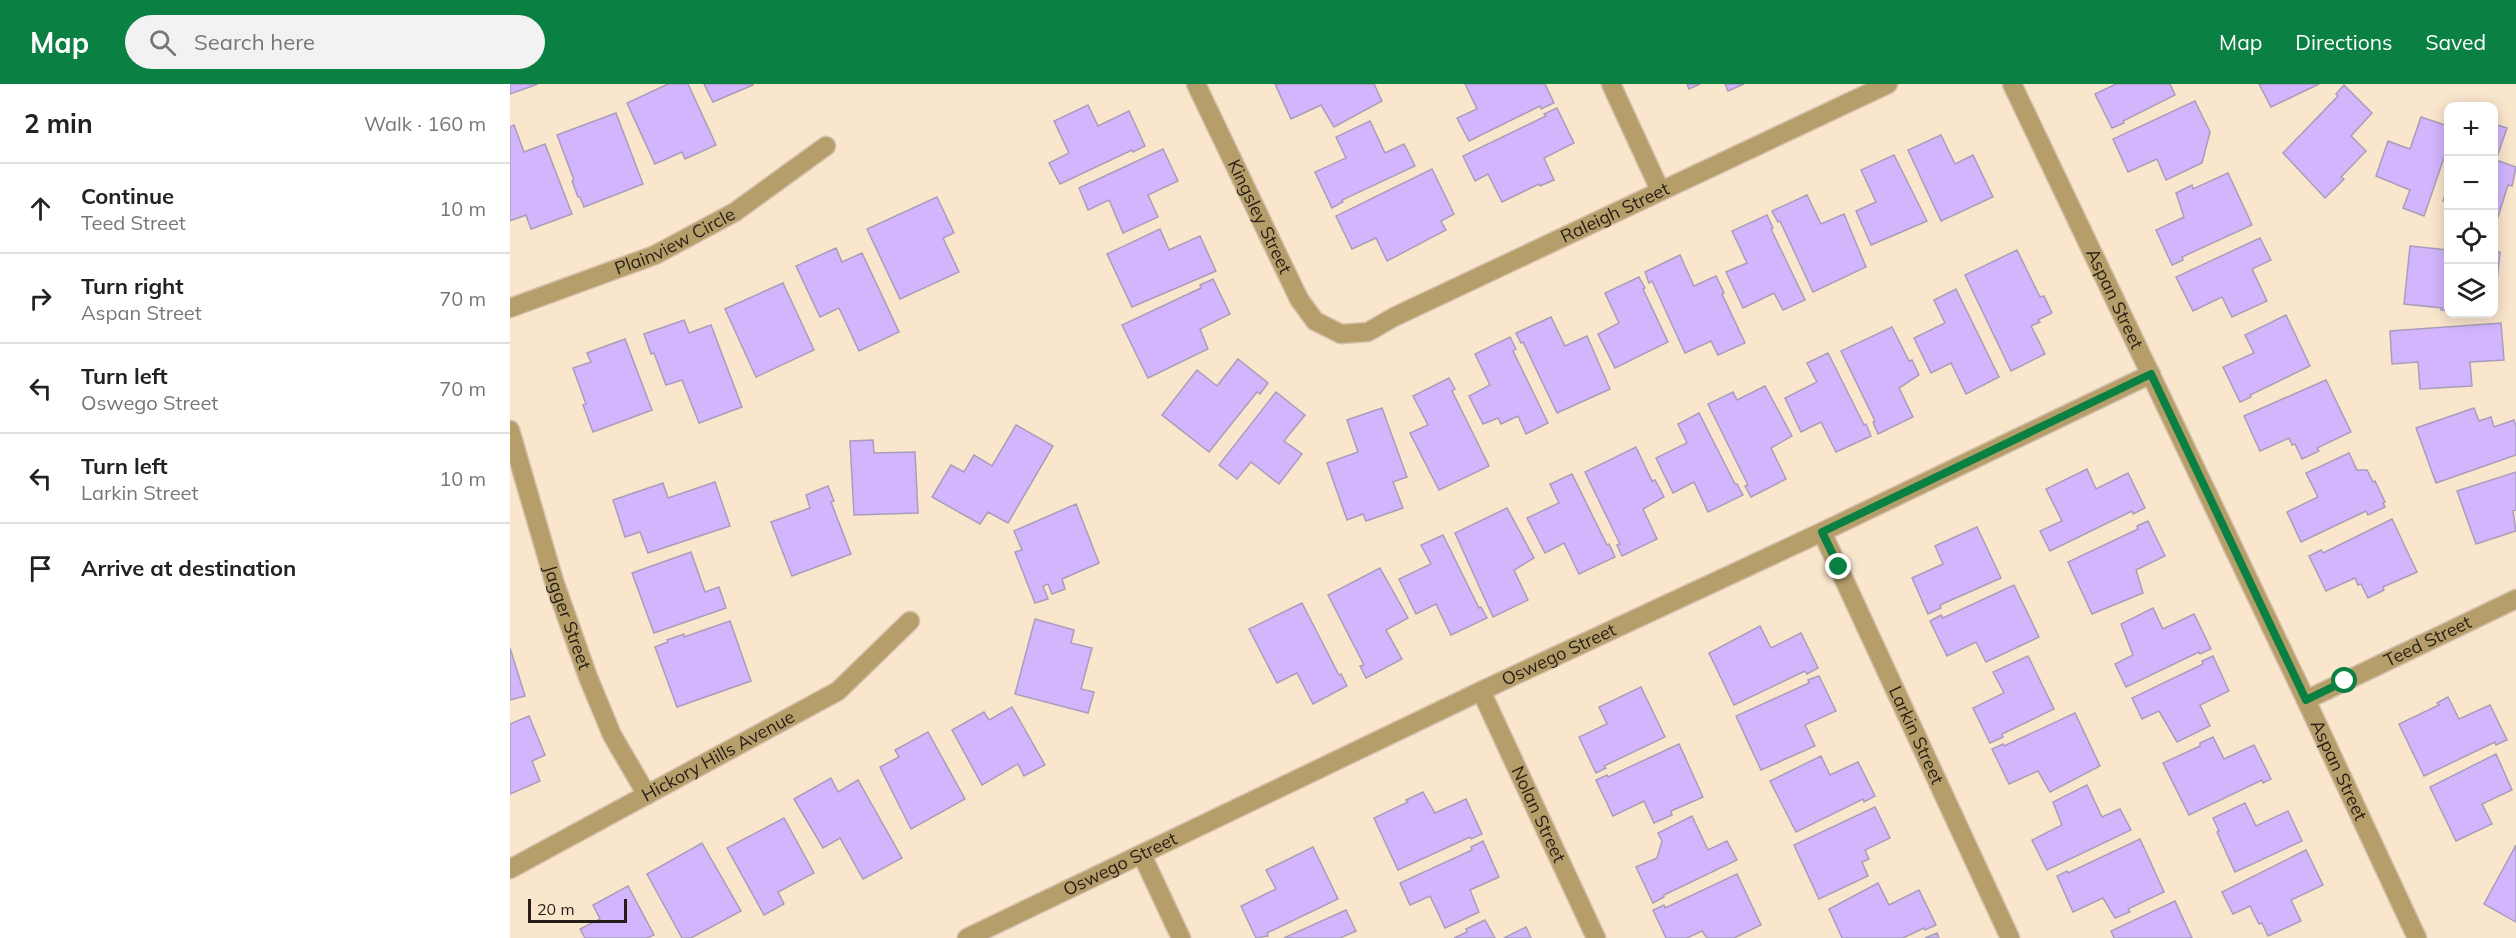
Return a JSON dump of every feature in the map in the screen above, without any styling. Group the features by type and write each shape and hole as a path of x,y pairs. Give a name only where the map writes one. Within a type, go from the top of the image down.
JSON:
{"street":[{"name":"Kingsley Street","path":"1196,84 1299,299 1316,321 1341,334"},
{"path":"1611,84 1660,190"},
{"name":"Raleigh Street","path":"1341,334 1368,332 1394,317 1660,190 1888,84"},
{"name":"Aspan Street","path":"2012,84 2417,938"},
{"name":"Plainview Circle","path":"510,308 655,255 735,212 826,146"},
{"name":"Oswego Street","path":"967,938 1481,691 1822,532 2151,374"},
{"name":"Jagger Street","path":"510,430 554,581 588,677 612,735 647,795"},
{"name":"Larkin Street","path":"1822,532 2010,938"},
{"name":"Teed Street","path":"2306,700 2516,599"},
{"name":"Hickory Hills Avenue","path":"510,869 838,691 910,621"},
{"name":"Nolan Street","path":"1481,691 1596,938"},
{"path":"1142,855 1181,938"}],"building":[{"path":"510,84 538,84 510,94"},
{"path":"668,84 688,84 716,145 685,159 682,152 655,164 627,103"},
{"path":"704,84 753,84 753,85 713,102"},
{"path":"1275,84 1374,84 1382,101 1334,127 1321,105 1291,119"},
{"path":"1465,84 1545,84 1554,103 1541,109 1540,106 1469,141 1457,118 1477,109"},
{"path":"1687,84 1700,84 1689,89"},
{"path":"1725,84 1744,84 1728,91"},
{"path":"2116,84 2170,84 2175,95 2112,128 2095,94"},
{"path":"2259,84 2319,84 2271,107"},
{"path":"2344,85 2372,113 2351,136 2366,151 2341,177 2344,179 2325,198 2283,153 2338,96 2336,94"},
{"path":"2195,101 2210,132 2202,163 2166,180 2157,159 2128,172 2113,139"},
{"path":"1088,105 1098,126 1129,111 1145,146 1060,184 1049,163 1069,153 1054,121"},
{"path":"1557,108 1574,143 1544,158 1554,180 1540,186 1539,184 1502,202 1488,174 1475,181 1463,156 1546,116 1544,114"},
{"path":"616,113 643,184 584,207 572,181 574,180 557,135"},
{"path":"2421,117 2444,125 2444,158 2424,216 2403,208 2410,190 2376,176 2388,141 2410,149"},
{"path":"1370,121 1385,153 1404,144 1415,166 1342,200 1343,202 1332,208 1315,172 1346,158 1336,137"},
{"path":"514,125 524,152 545,144 572,214 531,229 526,215 510,221 510,127"},
{"path":"2498,125 2507,128 2498,154"},
{"path":"1941,135 1955,164 1973,155 1993,197 1941,221 1908,150"},
{"path":"1163,149 1178,181 1148,195 1158,217 1123,233 1109,200 1088,210 1079,188"},
{"path":"1894,155 1927,221 1871,245 1856,211 1876,202 1861,170"},
{"path":"2498,161 2516,167 2512,186 2508,185 2498,217"},
{"path":"1432,169 1454,214 1441,221 1446,230 1387,261 1376,238 1352,249 1336,216"},
{"path":"2228,173 2252,225 2182,257 2183,260 2172,265 2156,230 2184,217 2176,193 2192,185 2193,189"},
{"path":"1807,195 1821,224 1844,214 1866,267 1813,292 1780,221 1778,222 1772,211"},
{"path":"937,197 954,233 943,238 959,272 900,299 867,229"},
{"path":"1767,215 1773,228 1771,229 1805,300 1783,310 1774,293 1743,308 1726,272 1747,263 1732,231"},
{"path":"1160,229 1169,250 1200,236 1216,271 1132,307 1107,254"},
{"path":"2260,238 2271,260 2252,269 2267,301 2232,317 2222,297 2193,311 2176,277"},
{"path":"2410,246 2444,250 2444,310 2441,310 2442,308 2404,304"},
{"path":"836,248 842,262 862,253 899,332 859,351 839,308 820,317 796,266"},
{"path":"2017,250 2040,297 2044,296 2052,313 2031,326 2045,354 2011,371 1965,275"},
{"path":"1680,255 1694,286 1716,276 1745,343 1718,355 1711,341 1685,353 1652,281 1649,283 1645,272"},
{"path":"1639,277 1668,342 1615,368 1598,334 1619,323 1605,293"},
{"path":"1213,279 1230,314 1200,329 1208,349 1148,378 1122,325 1201,288 1200,285"},
{"path":"783,283 814,350 756,377 725,309"},
{"path":"1956,289 1999,377 1966,394 1951,363 1931,373 1914,338 1945,323 1934,300"},
{"path":"2286,315 2310,366 2240,402 2223,367 2254,353 2245,335"},
{"path":"1551,317 1565,346 1587,336 1610,389 1557,413 1523,342 1521,343 1516,333"},
{"path":"684,320 689,333 711,325 742,407 699,423 682,380 666,385 644,334"},
{"path":"2501,323 2504,360 2470,362 2472,386 2420,389 2418,362 2392,364 2390,331"},
{"path":"1892,327 1909,361 1912,360 1919,375 1899,388 1913,417 1878,434 1873,422 1875,421 1841,351"},
{"path":"1510,337 1516,349 1513,351 1548,423 1526,434 1518,416 1501,424 1498,418 1483,424 1469,396 1490,385 1475,354"},
{"path":"625,339 652,410 593,432 573,368 591,362 587,353"},
{"path":"1828,353 1871,436 1836,452 1821,422 1801,432 1785,398 1817,382 1807,363"},
{"path":"1238,359 1268,383 1260,394 1257,392 1209,452 1162,415 1197,370 1217,386"},
{"path":"1449,378 1455,389 1452,391 1489,466 1439,490 1410,433 1428,425 1413,396"},
{"path":"2326,380 2351,432 2317,448 2319,451 2302,459 2295,444 2292,445 2289,438 2260,451 2244,416"},
{"path":"1765,386 1792,436 1771,448 1786,479 1751,497 1745,486 1748,485 1708,404 1733,392 1737,400"},
{"path":"1276,392 1305,415 1284,441 1302,454 1279,484 1251,462 1237,479 1219,465"},
{"path":"1382,408 1407,477 1393,482 1403,508 1366,521 1363,514 1347,520 1327,463 1358,452 1347,420"},
{"path":"2474,408 2479,421 2491,417 2494,427 2514,420 2516,455 2436,483 2416,428"},
{"path":"1699,413 1735,484 1743,495 1708,512 1694,482 1673,493 1656,458 1687,443 1678,424"},
{"path":"1016,425 1053,446 1008,523 988,512 980,524 932,497 951,465 964,472 974,455 992,466"},
{"path":"873,440 874,453 915,452 918,513 854,515 850,441"},
{"path":"1636,447 1652,481 1655,480 1664,497 1643,509 1657,539 1622,556 1617,545 1620,544 1585,472"},
{"path":"2349,453 2357,470 2367,470 2373,482 2375,481 2385,507 2368,515 2366,511 2301,542 2287,512 2318,497 2306,473"},
{"path":"2087,469 2096,489 2128,473 2145,508 2133,514 2132,511 2050,551 2040,531 2062,521 2046,489"},
{"path":"2516,472 2516,510 2513,511 2516,531 2476,544 2457,491"},
{"path":"1572,474 1615,557 1579,574 1564,543 1545,553 1527,518 1559,503 1550,484"},
{"path":"715,482 730,526 648,553 640,532 625,537 613,500 663,483 668,498"},
{"path":"828,486 834,501 831,502 851,554 792,576 771,522 810,508 806,495"},
{"path":"1076,504 1099,563 1062,579 1065,589 1052,594 1048,584 1043,586 1048,599 1035,603 1015,552 1022,550 1014,531"},
{"path":"1507,508 1534,558 1514,570 1528,600 1493,617 1455,533"},
{"path":"2392,519 2417,572 2383,587 2384,590 2368,598 2355,578 2326,591 2309,556 2321,550 2323,553"},
{"path":"2148,521 2165,556 2136,570 2143,593 2092,614 2068,562 2138,529 2137,526"},
{"path":"1977,527 2001,578 1940,605 1941,608 1928,614 1912,578 1943,564 1935,546"},
{"path":"1443,535 1479,608 1481,607 1487,618 1451,635 1436,604 1416,614 1399,579 1431,564 1421,545"},
{"path":"691,552 705,592 719,587 726,608 654,633 632,573"},
{"path":"1380,568 1408,618 1386,630 1402,659 1366,678 1360,666 1364,665 1328,595"},
{"path":"2014,585 2039,637 1986,662 1976,642 1947,656 1930,621 1941,615 1943,618"},
{"path":"1302,603 1347,686 1313,704 1297,673 1277,683 1249,629"},
{"path":"2153,608 2163,629 2194,614 2211,649 2200,654 2199,652 2126,687 2115,664 2133,655 2121,624"},
{"path":"1035,619 1074,630 1071,643 1092,648 1081,689 1094,692 1088,713 1015,694"},
{"path":"730,621 751,681 677,707 655,647 684,634 684,637"},
{"path":"1760,626 1771,648 1801,633 1818,668 1807,674 1805,671 1734,705 1709,653"},
{"path":"510,648 525,696 510,700"},
{"path":"2028,656 2054,709 2002,734 2003,737 1990,743 1973,708 2004,693 1993,672"},
{"path":"2213,656 2229,691 2200,705 2210,726 2177,742 2159,711 2142,719 2132,698 2203,664 2202,661"},
{"path":"1819,676 1836,711 1805,725 1815,746 1761,770 1736,716 1809,683 1808,680"},
{"path":"1641,687 1665,737 1604,766 1606,768 1596,773 1579,737 1607,724 1599,707"},
{"path":"2448,697 2459,719 2490,705 2507,740 2496,745 2495,742 2424,776 2399,724 2439,705 2437,703"},
{"path":"1012,707 1045,765 1024,776 1018,764 982,785 952,730 984,712 989,720"},
{"path":"2075,713 2100,766 2050,792 2038,771 2009,784 1992,749 2003,744 2004,746"},
{"path":"529,716 545,755 532,761 540,781 510,794 510,724"},
{"path":"928,732 965,799 911,829 880,767 899,757 895,750"},
{"path":"2213,737 2224,759 2254,745 2271,779 2263,783 2262,780 2189,815 2163,763 2200,746 2200,743"},
{"path":"1679,744 1703,797 1671,811 1672,815 1654,823 1644,801 1613,816 1596,780 1607,775 1608,777"},
{"path":"2496,754 2512,790 2482,804 2492,824 2456,841 2430,787"},
{"path":"1821,756 1830,775 1858,762 1875,796 1864,802 1863,799 1796,832 1770,781"},
{"path":"831,778 838,792 858,780 902,858 863,879 840,838 823,848 794,799"},
{"path":"2087,785 2102,817 2120,809 2131,830 2047,870 2032,840 2062,825 2053,802"},
{"path":"1423,792 1435,813 1466,799 1482,834 1471,839 1470,837 1398,870 1374,818 1408,802 1406,800"},
{"path":"2245,803 2256,826 2288,811 2302,841 2235,872 2213,818"},
{"path":"1875,807 1890,838 1865,850 1869,859 1862,862 1868,876 1819,899 1794,845"},
{"path":"1692,816 1708,850 1727,841 1737,860 1664,895 1653,903 1636,867 1657,858 1662,841 1658,833"},
{"path":"784,818 814,873 778,892 784,904 764,915 727,848"},
{"path":"2140,839 2164,892 2128,909 2130,912 2115,918 2103,898 2073,912 2057,876"},
{"path":"1483,841 1499,877 1470,890 1479,912 1445,928 1430,896 1410,905 1400,883 1472,850 1471,847"},
{"path":"702,843 741,911 691,938 682,938 647,874"},
{"path":"2516,845 2516,922 2484,904"},
{"path":"1313,847 1338,899 1267,933 1268,936 1256,938 1241,906 1276,889 1266,870"},
{"path":"2306,850 2323,885 2291,900 2301,921 2268,936 2250,906 2233,914 2222,892"},
{"path":"1737,874 1761,925 1734,938 1707,938 1702,931 1687,938 1666,938 1653,910 1664,905 1665,908"},
{"path":"1878,883 1889,905 1919,890 1936,925 1903,938 1842,938 1829,909"},
{"path":"628,886 654,935 647,938 585,938 580,929 600,919 593,905"},
{"path":"2175,901 2192,938 2114,938 2111,931"},
{"path":"1346,910 1356,931 1340,938 1284,938"},
{"path":"1485,920 1495,938 1454,938 1467,932 1466,929"},
{"path":"1526,927 1531,938 1504,938"},
{"path":"1937,933 1939,938 1925,938"}],"route":[{"path":"1839,567 1822,532 2151,374 2306,700 2345,681"}]}
